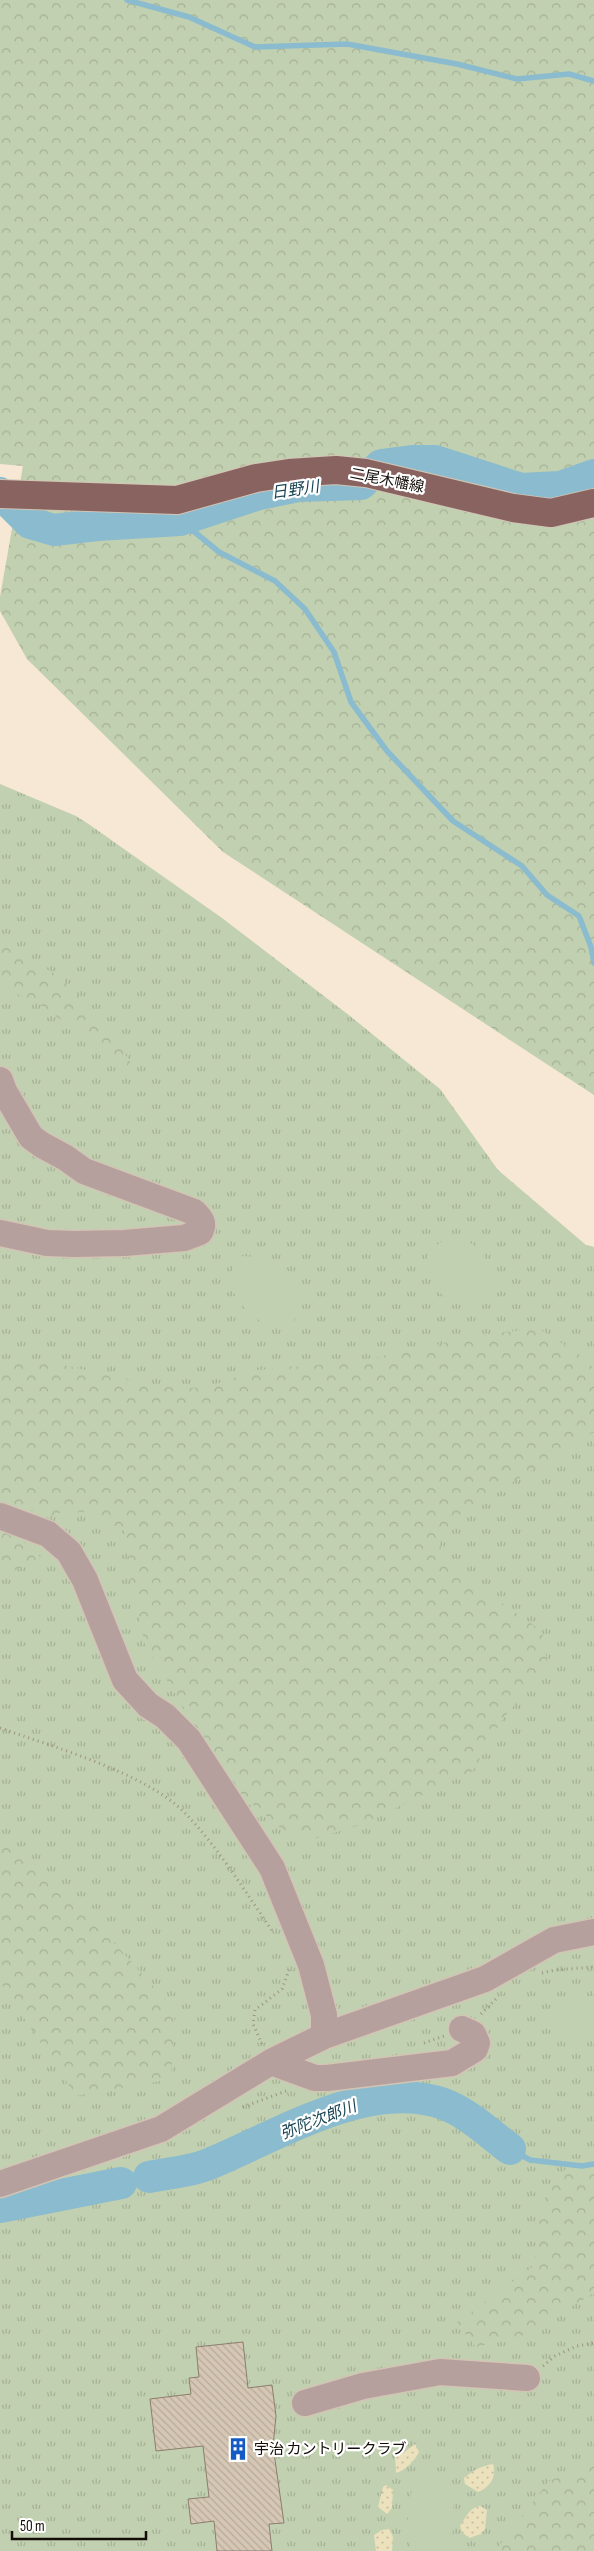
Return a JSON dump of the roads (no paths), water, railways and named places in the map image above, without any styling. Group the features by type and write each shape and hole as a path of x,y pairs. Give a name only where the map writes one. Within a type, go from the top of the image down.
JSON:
{"main road":[{"name":"二尾木幡線","path":"10,494 177,500 256,478 289,473 336,470 373,475 513,508 542,512 564,512 594,503"}],"street":[{"path":"0,1080 4,1091 31,1137 42,1145 66,1158 84,1171 194,1212 203,1222 203,1227 200,1232 184,1238 124,1243 47,1243 0,1233"},
{"path":"0,1516 48,1534 69,1552 86,1580 125,1680 148,1705 165,1716 189,1740 272,1868 310,1965 324,2015 324,2036"},
{"path":"0,2184 161,2129 271,2062 324,2036 485,1979 554,1940 594,1932"},
{"path":"271,2062 315,2078 366,2075 452,2063 475,2049 477,2043 472,2034 462,2029"},
{"path":"305,2403 363,2386 440,2372 527,2378"}],"waterway":[{"path":"127,0 189,17 255,47 347,44 457,64 517,79 569,74 594,81"},
{"name":"日野川","path":"0,493 30,523 54,530 97,525 180,520 259,494 298,486 361,484 381,465 412,461 435,461 521,489 560,487 594,475"},
{"path":"180,520 219,552 275,581 305,609 334,652 351,702 387,751 453,821 522,866 547,895 579,916 591,947 594,963"},
{"name":"弥陀次郎川","path":"149,2177 202,2167 324,2113 354,2104 385,2098 415,2098 444,2104 470,2118 510,2149"},
{"path":"510,2149 530,2160 582,2166 594,2164"},
{"name":"弥陀次郎川","path":"0,2207 121,2183"}],"place":[{"name":"宇治 カントリークラブ","path":"238,2449"}]}
